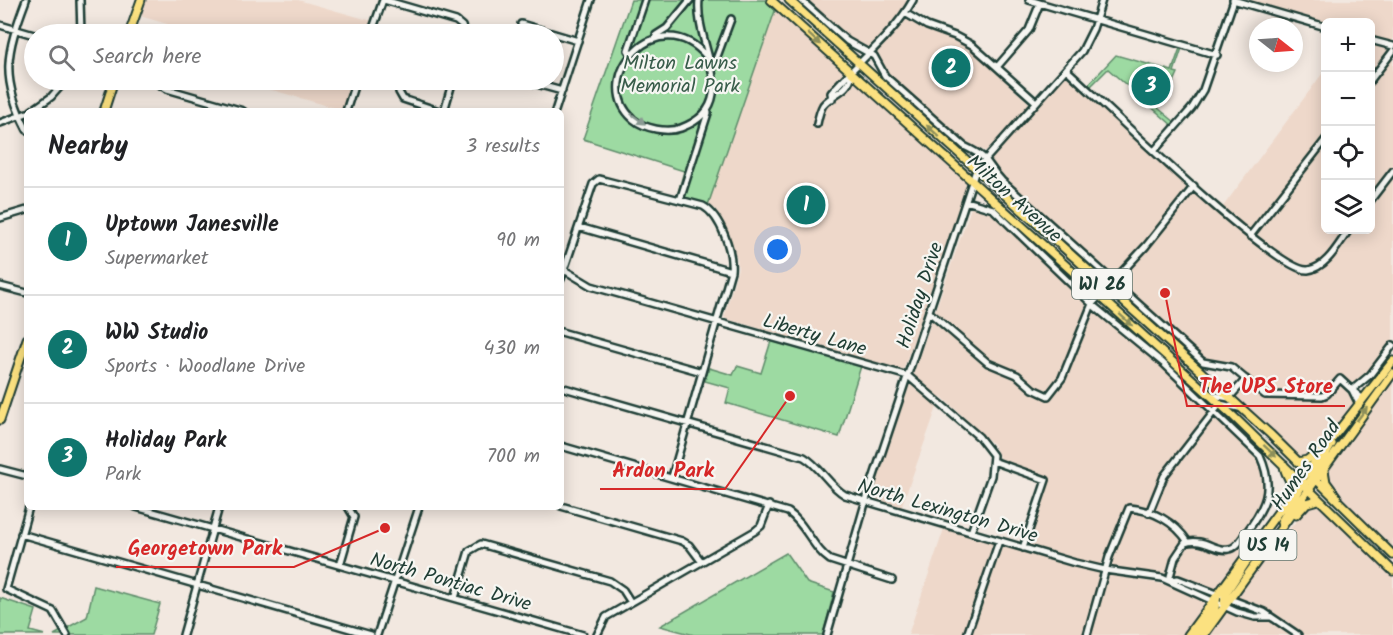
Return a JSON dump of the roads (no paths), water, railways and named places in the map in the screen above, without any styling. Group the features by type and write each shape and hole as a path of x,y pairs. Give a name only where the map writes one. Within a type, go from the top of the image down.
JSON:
{"main road":[{"path":"133,24 141,0"},
{"name":"Milton Avenue","path":"771,0 1206,392 1218,409 1284,465 1393,572"},
{"name":"Milton Avenue","path":"789,0 1241,408 1393,555"},
{"path":"105,108 111,90"},
{"path":"0,420 24,355"},
{"name":"Humes Road","path":"1312,476 1331,440 1393,361"},
{"name":"Humes Road","path":"1204,635 1221,601 1289,496 1301,483 1324,470 1393,373"},
{"path":"1309,491 1312,476 1344,423"},
{"path":"1298,462 1310,458 1331,440"},
{"path":"1284,465 1292,485 1289,496"},
{"path":"1324,470 1328,484 1352,516"},
{"path":"1272,540 1301,483"},
{"name":"Humes Road","path":"1188,635 1221,601 1281,529 1309,491"},
{"path":"1281,529 1307,503 1318,500"},
{"path":"1342,524 1374,548 1386,548"},
{"path":"1196,635 1221,601"}],"street":[{"path":"0,123 24,115 9,87 7,76 8,56 26,0"},
{"path":"80,0 81,24"},
{"path":"375,24 383,0 460,24"},
{"path":"564,82 591,0"},
{"path":"630,53 628,50 645,0"},
{"path":"801,0 847,41 871,54 885,76 951,135 964,146 980,152 1002,181 1092,265 1114,280 1203,362 1211,366 1227,365 1265,395 1324,395 1340,379 1361,402"},
{"path":"817,124 823,105 851,81 852,73 871,54 913,0"},
{"path":"1029,0 1217,56"},
{"name":"Holiday Drive","path":"827,634 866,501 976,170 1084,49 1102,0"},
{"path":"1155,150 1199,99 1217,56 1233,0 1321,26"},
{"path":"695,1 667,28 640,44 630,53 623,67 620,89 633,119 655,129 677,130 694,122 704,114 711,102"},
{"path":"680,200 715,88 695,1"},
{"path":"997,67 1029,30 1040,3"},
{"path":"905,13 927,26 963,39 1036,102"},
{"path":"712,70 731,19"},
{"path":"0,25 24,32"},
{"path":"656,36 669,35 693,44 707,57"},
{"path":"564,36 578,40"},
{"path":"633,36 640,44"},
{"path":"693,44 702,37"},
{"path":"1375,41 1393,46"},
{"path":"1375,76 1393,51"},
{"path":"1066,69 1250,236 1289,265 1301,270 1320,266 1346,234"},
{"path":"35,108 57,90"},
{"path":"170,90 222,108"},
{"path":"347,108 353,90"},
{"path":"400,90 404,99 432,108"},
{"path":"443,108 449,90"},
{"path":"556,108 561,91 557,90"},
{"path":"694,122 702,129"},
{"path":"1250,236 1321,145"},
{"path":"1375,196 1393,171"},
{"path":"564,266 593,184 599,179 703,207 715,216 732,260 731,271 672,477"},
{"path":"929,312 988,363 1017,375 1033,389 1048,396 1065,372 1092,304 1150,241 1194,186"},
{"path":"966,201 993,209 1092,304 1218,409 1260,456 1264,467 1266,503 1235,547 1226,550 1201,541 1188,542 1175,558 1169,580"},
{"path":"0,218 24,211"},
{"path":"579,227 731,271"},
{"name":"Liberty Lane","path":"564,270 591,285 908,376 979,437 987,445 993,461"},
{"path":"0,286 24,292"},
{"path":"564,333 702,372"},
{"path":"1352,390 1370,375 1393,345"},
{"path":"1206,392 1221,398 1229,398 1246,379"},
{"name":"North Lexington Drive","path":"564,388 804,457 820,469 838,491 866,501 1105,570 1169,580 1178,579 1255,617 1270,617 1298,635"},
{"path":"1149,513 1164,476 1218,409 1241,408"},
{"path":"564,447 769,505 796,517 822,555 892,580"},
{"path":"971,532 991,476 993,461 1046,480 1023,548"},
{"path":"0,469 24,475"},
{"path":"597,635 606,616 755,531 761,526 769,505"},
{"path":"564,507 682,541 694,550 701,561"},
{"path":"1087,635 1105,570 1129,508 1171,522 1188,542"},
{"path":"28,510 6,589 53,611 67,635"},
{"name":"North Pontiac Drive","path":"146,510 583,635"},
{"path":"183,635 218,510"},
{"path":"340,565 354,517 350,510"},
{"path":"377,635 419,510"},
{"path":"21,534 371,635"},
{"path":"967,635 999,541"},
{"path":"455,598 470,551 480,544 610,581 623,590 630,601"},
{"path":"827,634 836,635"}],"place":[{"name":"WW Studio","path":"951,68"},
{"name":"Holiday Park","path":"1151,86"},
{"name":"Uptown Janesville","path":"806,205"},
{"name":"The UPS Store","path":"1165,293"},
{"name":"Ardon Park","path":"790,396"},
{"name":"Georgetown Park","path":"385,528"}],"park label":[{"name":"Milton Lawns Memorial Park","path":"680,74"}]}
